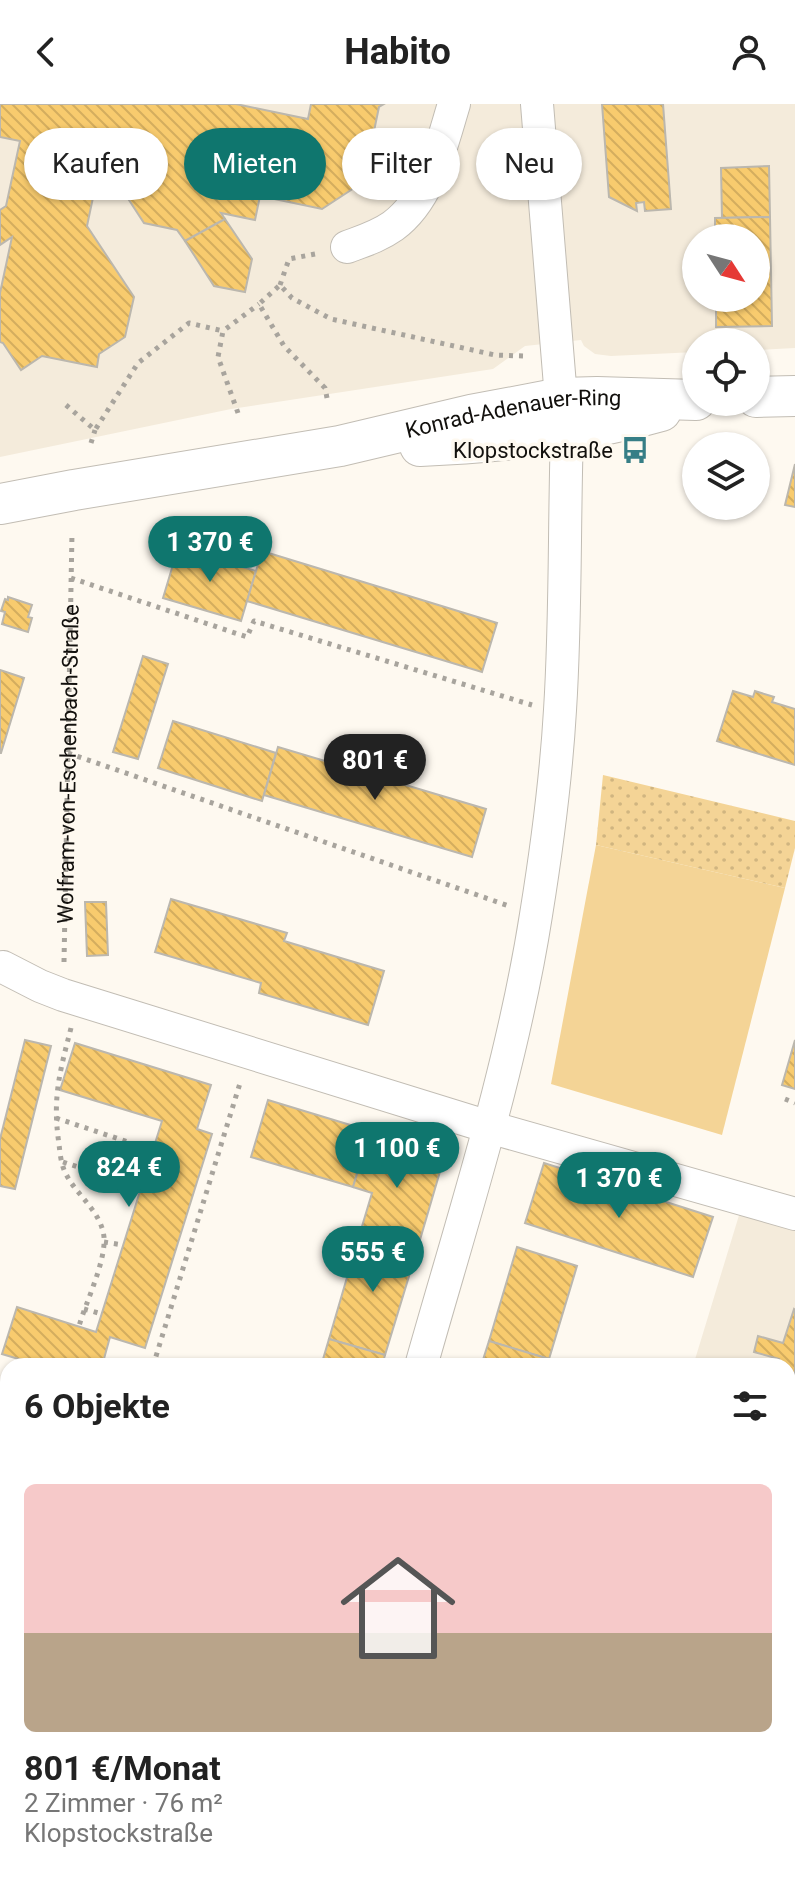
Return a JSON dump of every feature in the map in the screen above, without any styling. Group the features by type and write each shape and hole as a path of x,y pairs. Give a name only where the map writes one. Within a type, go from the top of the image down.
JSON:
{"main road":[{"path":"770,397 795,396"},
{"name":"Konrad-Adenauer-Ring","path":"0,504 340,446 438,446 521,439 564,415 634,419 682,404"}],"street":[{"path":"347,247 393,226 411,209 426,185 454,104"},
{"path":"423,1358 508,1052 536,916 560,713 565,588 564,415 537,104"},
{"path":"3,967 40,986 71,997 249,1053 489,1127 795,1214"}],"path":[{"path":"238,413 218,357 223,331 280,285 289,259 347,247"},
{"path":"280,285 292,298 331,319 495,355 523,356"},
{"path":"259,304 284,346 325,388 327,398"},
{"path":"91,443 95,430 138,363 189,323 223,331"},
{"path":"66,405 95,430"},
{"name":"Wolfram-von-Eschenbach-Straße","path":"62,1162 56,1118 57,1085 71,997 68,753 72,533"},
{"path":"71,578 247,637 254,621 560,713"},
{"path":"68,753 536,916"},
{"path":"155,1358 249,1053"},
{"path":"785,1099 795,1103"},
{"path":"56,1118 152,1150"},
{"path":"62,1162 141,1188"},
{"path":"62,1162 66,1173 90,1204 103,1232 104,1249 79,1326"},
{"path":"104,1242 123,1245"},
{"path":"84,1309 102,1314"}],"shaded area":[{"path":"0,104 795,104 795,348 770,349 770,328 682,328 682,353 595,354 581,340 525,346 493,369 231,409 0,457"},
{"path":"603,775 795,821 795,848 785,888 596,845"},
{"path":"596,845 785,888 722,1135 551,1084"},
{"path":"740,1212 795,1230 795,1358 695,1358"}],"building":[{"path":"0,104 236,104 308,119 311,104 384,104 379,107 375,128 342,128 342,196 322,209 279,200 326,200 326,128 184,128 184,200 259,200 255,220 221,213 225,219 185,241 177,230 144,223 129,200 168,200 168,128 24,128 24,200 92,200 87,226 134,297 125,337 99,354 97,367 42,356 21,370 0,342 0,293 12,237 0,245 0,210 6,206 20,141 0,137"},
{"path":"602,104 663,104 671,209 645,211 644,202 636,203 637,211 609,197"},
{"path":"769,166 770,217 722,218 721,168"},
{"path":"770,217 772,326 716,327 716,312 770,312 770,224 715,224 715,218"},
{"path":"225,219 252,259 245,292 214,286 185,241"},
{"path":"795,464 795,507 785,505"},
{"path":"178,548 256,571 241,621 163,598"},
{"path":"262,551 497,623 482,672 247,601"},
{"path":"8,597 32,605 28,632 2,624 5,612 1,611"},
{"path":"143,656 168,664 138,759 113,752"},
{"path":"0,670 24,678 1,753 0,753"},
{"path":"733,691 753,697 755,691 774,697 772,702 795,709 795,765 717,741"},
{"path":"173,721 276,753 262,801 158,768"},
{"path":"278,747 486,809 472,857 264,795"},
{"path":"171,899 287,933 284,941 384,971 368,1025 259,993 261,983 155,952"},
{"path":"85,902 106,902 108,955 87,956"},
{"path":"25,1040 51,1046 15,1189 0,1186 0,1139"},
{"path":"795,1040 795,1089 782,1085"},
{"path":"75,1043 211,1085 197,1129 212,1134 145,1348 110,1337 104,1358 15,1358 2,1354 17,1307 96,1332 162,1121 60,1090"},
{"path":"268,1100 370,1131 353,1187 251,1157"},
{"path":"369,1135 444,1158 417,1250 360,1233 372,1193 353,1187"},
{"path":"544,1163 713,1217 693,1277 525,1223"},
{"path":"360,1233 417,1250 385,1355 329,1339"},
{"path":"517,1247 577,1266 549,1358 489,1341"},
{"path":"794,1309 795,1358 775,1358 754,1352 758,1336 783,1343"},
{"path":"329,1339 385,1355 384,1358 323,1358"},
{"path":"489,1341 546,1358 484,1358"}],"place":[{"name":"Klopstockstraße","path":"635,450"}]}
